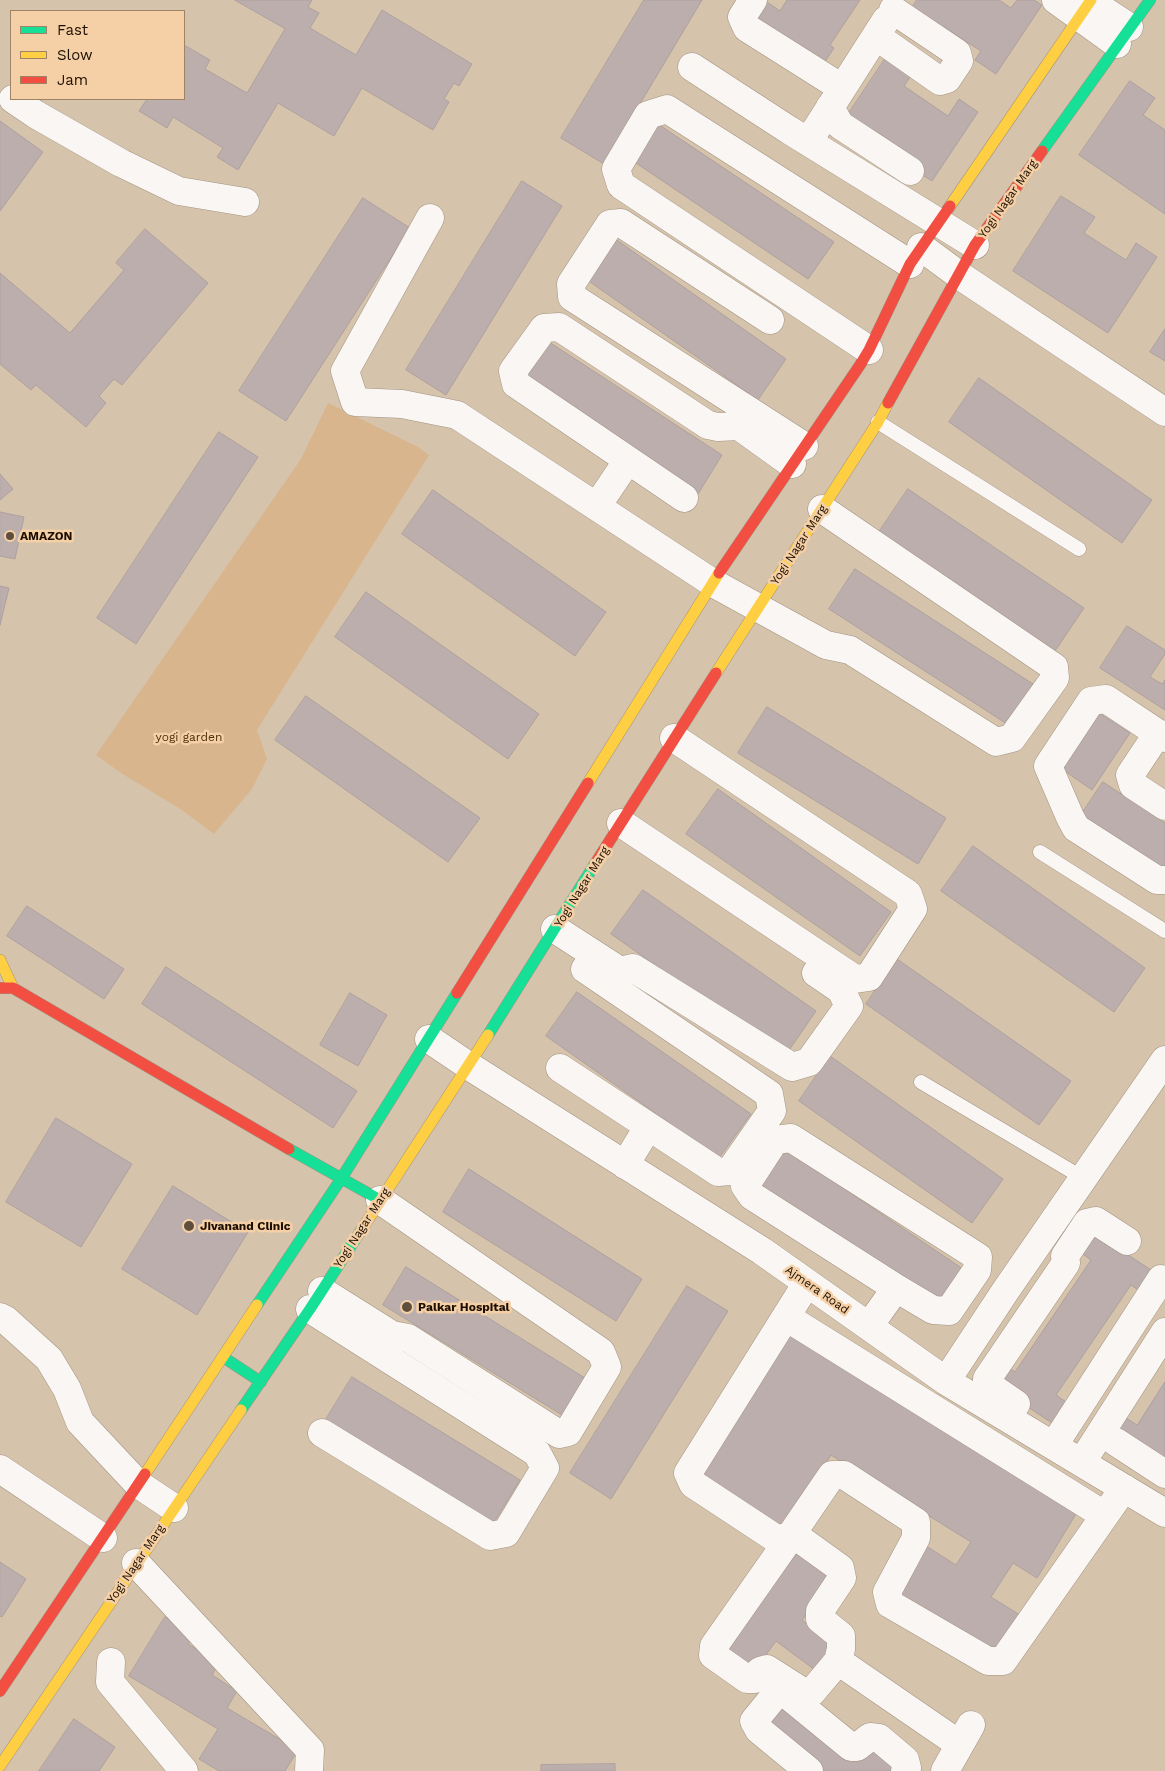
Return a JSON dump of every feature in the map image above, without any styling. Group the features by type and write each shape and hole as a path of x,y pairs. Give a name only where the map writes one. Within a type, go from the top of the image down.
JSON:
{"street":[{"path":"753,0 742,17 747,28 836,98 840,125 910,171"},
{"path":"1056,0 1087,5 1123,35"},
{"name":"Yogi Nagar Marg","path":"0,1766 67,1660 136,1563 316,1300 469,1066 674,738 878,422 975,245 1123,35 1150,0"},
{"path":"808,142 836,98 876,36 896,5 957,53 959,61 947,79 940,81 876,36"},
{"path":"0,1691 39,1641 138,1484 341,1179 713,583 869,350 916,256 1087,5"},
{"path":"692,67 808,142 975,245"},
{"path":"15,100 35,114 121,163 179,191 245,202"},
{"path":"869,350 621,185 616,170 648,115 667,109 916,256 959,275 1165,412"},
{"path":"430,218 345,371 355,402 402,404 457,415 713,583 826,645 850,650 996,742 1012,738 1055,678 1054,667 822,509"},
{"path":"770,320 621,223 610,224 571,284 572,297 798,455"},
{"path":"684,498 516,384 513,371 544,328 559,327 708,425 718,427 739,426 798,455"},
{"path":"597,506 628,460"},
{"path":"1165,806 1133,785 1130,775 1162,735 1106,699 1091,701 1048,766 1076,828 1157,880 1165,880"},
{"path":"617,830 855,979 869,977 913,909 908,894 674,738"},
{"path":"551,936 620,971 633,968 792,1067 809,1062 849,1006 841,990 617,830"},
{"path":"551,936 769,1094 772,1111 730,1171 718,1172 560,1068"},
{"path":"0,960 13,988"},
{"path":"0,988 13,988 380,1200 601,1352 607,1367 568,1432 559,1434 408,1338 392,1335 316,1300"},
{"name":"Ajmera Road","path":"429,1039 762,1251 946,1381 1058,1439 1082,1462 1165,1513"},
{"path":"946,1381 1165,1060"},
{"path":"625,1164 648,1127"},
{"path":"792,1138 978,1257 978,1270 949,1311 933,1310 896,1288 752,1196 745,1186 775,1140 792,1138"},
{"path":"762,1251 784,1216"},
{"path":"1127,1241 1096,1221 1087,1223 1065,1256 1066,1263 1058,1276 987,1379 987,1384 1058,1439 1161,1279"},
{"path":"1030,1256 1058,1276"},
{"path":"807,1283 688,1473 693,1484 778,1540 791,1535 832,1475 844,1475 916,1522 916,1538 887,1592 890,1604 988,1661 1003,1661 1124,1488"},
{"path":"869,1326 896,1288"},
{"path":"316,1300 537,1453 545,1468 506,1533 490,1536 322,1433"},
{"path":"0,1317 6,1320 49,1358 67,1389 80,1422 138,1484 174,1508"},
{"path":"786,1317 1104,1515"},
{"path":"988,1318 1017,1336"},
{"path":"1082,1462 1165,1332"},
{"path":"223,1356 260,1382"},
{"path":"1116,1442 1165,1474"},
{"path":"0,1469 103,1538"},
{"path":"797,1538 840,1568 842,1578 820,1611 820,1618 841,1636 841,1649 838,1660 812,1692 803,1692 767,1670 760,1671 754,1679 747,1679 714,1655 714,1646 787,1542 797,1538"},
{"path":"136,1563 310,1750 309,1771"},
{"path":"838,1660 965,1735 945,1771"},
{"path":"111,1662 110,1682 184,1771"},
{"path":"809,1771 759,1730 754,1721 776,1694 785,1692 851,1747 856,1748 870,1737 879,1738 905,1760 907,1768 905,1771"}],"lane":[{"path":"878,422 1080,550"},
{"path":"1040,852 1165,931"},
{"path":"921,1082 1083,1178"}],"green space":[{"name":"yogi garden","path":"328,403 418,447 429,455 257,730 267,759 252,789 214,834 182,810 121,773 96,755 301,459"}],"building":[{"path":"235,0 312,0 308,7 319,13 310,28 356,55 382,10 472,64 459,86 454,83 444,99 449,102 433,130 362,88 334,136 278,103 238,170 217,157 223,148 173,117 167,128 139,111 146,100 185,100 185,46 210,60 205,69 247,93 285,29"},
{"path":"644,0 702,0 604,164 561,138"},
{"path":"764,0 780,11 787,0 860,0 830,45 834,48 822,66 751,18"},
{"path":"917,0 999,0 1011,8 1017,0 1034,0 1042,5 996,74 975,60 981,51 936,22 930,31 907,15"},
{"path":"889,53 915,70 904,86 948,116 959,99 978,112 932,181 911,168 917,159 873,129 867,137 843,122"},
{"path":"1130,81 1155,98 1143,115 1165,130 1165,214 1079,155"},
{"path":"0,121 43,152 0,211"},
{"path":"658,124 834,242 808,279 633,161"},
{"path":"522,181 562,206 446,395 406,370"},
{"path":"1061,196 1095,217 1084,233 1126,260 1136,243 1157,257 1108,333 1013,271"},
{"path":"363,198 410,228 286,421 239,391"},
{"path":"145,229 208,283 122,385 114,379 99,396 106,403 86,427 36,385 31,390 0,364 0,273 70,333 124,270 116,263"},
{"path":"611,236 786,359 758,400 583,277"},
{"path":"1165,329 1165,361 1150,352"},
{"path":"546,340 722,455 698,494 522,380"},
{"path":"979,378 1152,500 1122,543 949,422"},
{"path":"219,432 258,457 136,644 97,618"},
{"name":"AMAZON","path":"0,474 13,489 0,500"},
{"path":"908,489 1084,608 1055,651 879,532"},
{"path":"433,490 606,612 575,656 402,534"},
{"name":"AMAZON","path":"0,512 24,517 15,559 0,556"},
{"path":"855,569 1033,684 1007,724 829,609"},
{"path":"0,586 9,588 0,625"},
{"path":"366,592 539,714 508,759 335,637"},
{"path":"1127,626 1165,650 1165,654 1150,677 1162,684 1165,680 1165,710 1100,668"},
{"path":"306,696 480,818 448,862 275,740"},
{"path":"767,707 946,818 918,864 738,753"},
{"path":"1096,711 1130,733 1092,790 1059,767"},
{"path":"1103,782 1165,823 1165,871 1077,821"},
{"path":"718,789 891,912 860,956 686,834"},
{"path":"973,846 1145,968 1114,1012 941,891"},
{"path":"643,890 816,1011 785,1056 611,934"},
{"path":"27,906 124,969 104,999 7,936"},
{"path":"897,959 1071,1081 1039,1125 866,1004"},
{"path":"166,967 357,1091 333,1128 142,1004"},
{"path":"577,992 751,1114 719,1158 546,1036"},
{"path":"350,993 387,1015 358,1066 320,1045"},
{"path":"830,1056 1003,1179 972,1223 799,1101"},
{"path":"56,1118 132,1164 81,1247 6,1202"},
{"path":"781,1146 963,1269 940,1303 757,1184"},
{"path":"469,1169 642,1279 616,1321 443,1212"},
{"path":"173,1186 248,1232 197,1315 122,1269"},
{"path":"1089,1229 1154,1272 1141,1292 1131,1285 1056,1395 1069,1404 1055,1425 990,1382 1002,1364 1015,1372 1091,1260 1076,1249"},
{"path":"406,1267 585,1378 562,1415 383,1305"},
{"path":"687,1286 728,1311 611,1499 570,1473"},
{"path":"790,1336 1076,1514 1037,1578 1013,1563 991,1597 1023,1617 998,1656 896,1592 926,1546 956,1565 971,1542 831,1455 783,1532 700,1480"},
{"path":"352,1377 520,1480 493,1524 325,1421"},
{"path":"1165,1382 1165,1471 1107,1433 1120,1414 1137,1425"},
{"path":"796,1543 836,1572 802,1620 838,1647 819,1673 776,1641 752,1674 717,1649"},
{"path":"0,1562 26,1579 2,1617 0,1616"},
{"path":"165,1617 194,1635 188,1644 219,1663 212,1675 237,1691 227,1708 298,1750 285,1771 219,1771 199,1759 218,1729 129,1676"},
{"path":"780,1696 859,1761 875,1742 898,1771 821,1771 760,1721"},
{"path":"74,1719 115,1747 99,1771 39,1771"},
{"path":"615,1764 615,1771 541,1771 541,1765"}],"traffic: fast":[{"path":"1042,151 1150,0"},
{"path":"488,1035 595,864"},
{"path":"257,1305 341,1179 457,993"},
{"path":"289,1149 380,1200"},
{"path":"241,1410 362,1229"},
{"path":"223,1357 261,1382"}],"traffic: slow":[{"path":"950,206 1091,0"},
{"path":"716,673 878,422 888,403"},
{"path":"588,783 719,573"},
{"path":"0,960 13,988"},
{"path":"362,1229 488,1035"},
{"path":"145,1474 257,1305"},
{"path":"0,1766 241,1410"}],"traffic: jam":[{"path":"888,403 975,245 1042,151"},
{"path":"719,573 860,365 910,264 950,206"},
{"path":"595,864 716,673"},
{"path":"457,993 588,783"},
{"path":"0,988 13,988 289,1149"},
{"path":"0,1691 145,1474"}],"place":[{"name":"AMAZON","path":"10,536"},
{"name":"Jivanand Clinic","path":"189,1226"},
{"name":"Palkar Hospital","path":"407,1307"}]}
